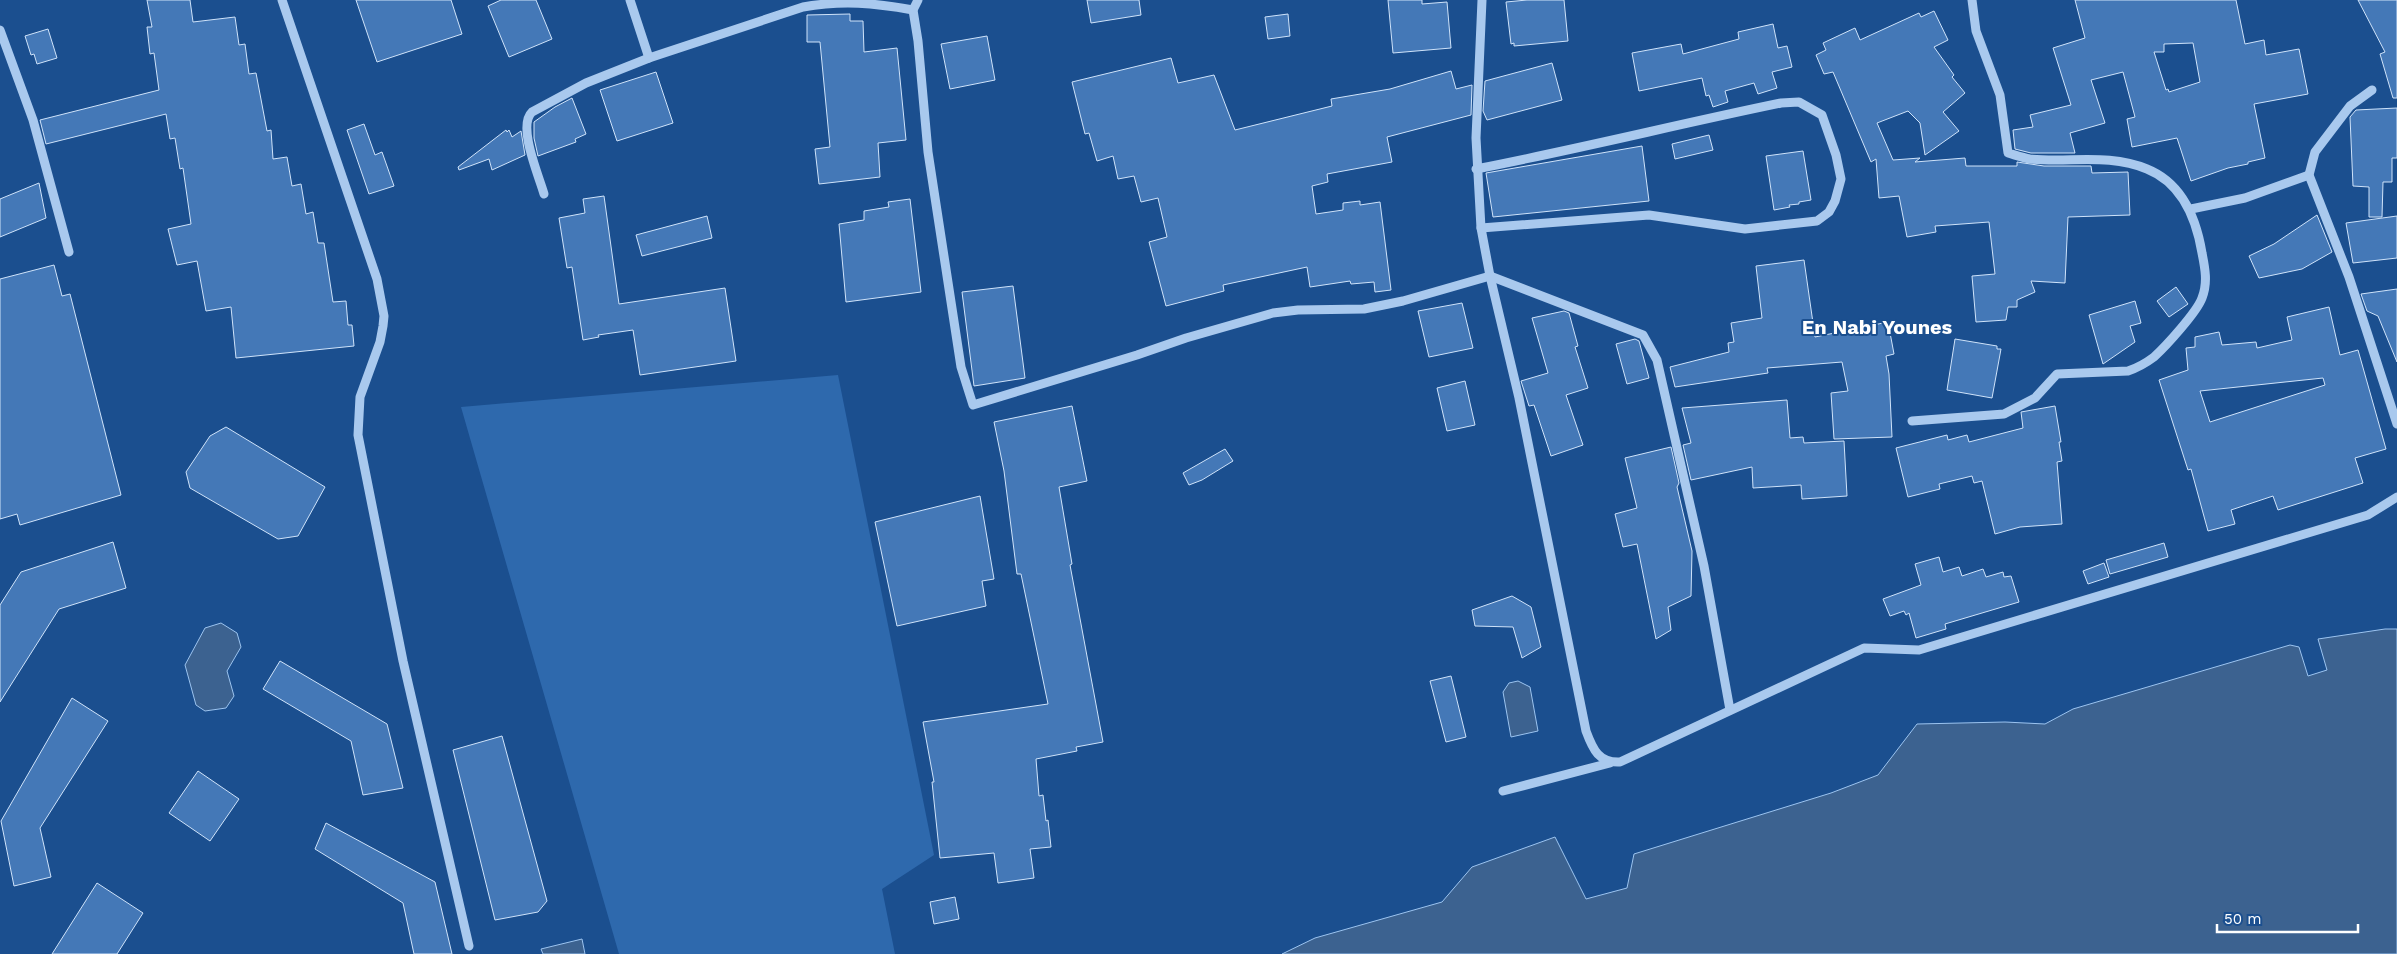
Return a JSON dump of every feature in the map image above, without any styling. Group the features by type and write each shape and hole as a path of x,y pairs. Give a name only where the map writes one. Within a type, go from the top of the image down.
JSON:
{"street":[{"path":"282,0 374,270 382,302 384,316 382,334 360,397 358,435 403,660 469,946"},
{"path":"630,0 649,58"},
{"path":"918,0 912,10 918,41 928,152 950,307 961,367 973,405 1128,358 1186,338 1273,313 1298,310 1364,309 1402,302 1490,276 1643,335 1657,360 1704,566 1730,710"},
{"path":"1482,0 1477,91 1476,169 1481,228 1490,276 1519,398 1586,732 1596,755 1611,762"},
{"path":"1912,421 2004,414 2036,398 2057,374 2128,372 2155,356 2199,307 2203,296 2206,273 2198,229 2191,209 2166,178 2145,168 2114,160 2028,159 2008,152 2000,95 1976,31 1972,0"},
{"path":"544,194 526,132 526,123 529,115 586,83 649,58 803,7 824,3 867,2 912,10"},
{"path":"0,30 33,120 69,252"},
{"path":"2372,90 2350,106 2315,152 2309,175 2349,276 2397,424"},
{"path":"1476,169 1583,148 1667,127 1781,103 1799,102 1822,115 1836,155 1841,179 1835,201 1829,212 1817,221 1790,225 1745,229 1649,215 1481,228"},
{"path":"2191,209 2245,198 2309,175"},
{"path":"1503,791 1611,762 1620,762 1864,648 1919,650 2368,515 2397,497"}],"shaded area":[{"path":"838,375 934,855 882,889 895,954 619,954 461,407"},
{"path":"221,623 237,633 241,647 227,671 234,696 226,708 205,711 196,705 185,665 205,628"},
{"path":"2385,629 2397,629 2397,954 1282,954 1315,938 1442,902 1472,867 1555,837 1586,899 1627,888 1634,854 1831,793 1878,775 1917,724 2005,722 2045,724 2073,709 2290,645 2299,647 2308,676 2327,670 2318,639"},
{"path":"1518,681 1530,687 1538,731 1511,737 1503,692 1509,683"},
{"path":"582,939 585,954 543,954 541,949"}],"building":[{"path":"147,0 190,0 193,22 235,17 239,45 245,44 249,74 256,73 267,131 271,130 273,159 287,157 292,186 301,184 306,214 313,212 318,243 324,243 333,302 346,301 348,325 352,325 354,346 236,358 231,307 206,311 197,261 177,265 168,229 191,224 183,168 180,169 175,138 170,139 166,114 46,144 40,120 159,90 154,53 150,54 147,27 152,27"},
{"path":"356,0 451,0 462,34 377,62"},
{"path":"501,0 536,0 552,39 509,57 488,6"},
{"path":"1087,0 1139,0 1141,15 1091,23"},
{"path":"1388,0 1422,0 1422,4 1447,2 1451,48 1393,53"},
{"path":"1564,0 1568,41 1514,46 1514,43 1511,44 1506,2"},
{"path":"2075,0 2236,0 2245,44 2264,40 2266,55 2299,49 2308,94 2254,104 2265,158 2191,181 2177,138 2132,147 2127,119 2135,117 2123,72 2091,80 2105,123 2070,133 2075,153 2031,153 2015,149 2013,130 2033,127 2030,115 2071,105 2053,48 2085,38","holes":["2193,43 2200,82 2169,92 2168,89 2166,90 2154,52 2164,52 2164,44"]},
{"path":"2358,0 2397,0 2397,98 2393,98 2380,54 2385,52"},
{"path":"1934,11 1948,40 1934,47 1954,75 1952,77 1965,93 1943,112 1959,131 1925,155 1920,123 1908,111 1877,123 1893,160 1920,158 1915,162 1965,158 1966,166 2017,166 2017,162 2044,166 2091,166 2092,173 2128,172 2130,215 2068,217 2065,283 2031,281 2035,292 2017,300 2017,307 2008,307 2006,320 1976,322 1972,276 1995,274 1989,222 1935,226 1936,232 1907,237 1899,196 1879,198 1876,159 1871,162 1833,72 1824,74 1816,55 1826,50 1823,43 1855,28 1860,40 1919,13 1921,17"},
{"path":"850,14 850,21 863,21 864,52 897,48 906,140 878,143 880,177 819,184 815,149 830,147 820,42 807,42 807,15"},
{"path":"1288,14 1290,36 1268,39 1265,17"},
{"path":"1773,24 1778,48 1787,46 1792,67 1772,72 1777,88 1758,94 1754,83 1725,91 1728,102 1713,107 1709,95 1706,96 1702,78 1639,91 1632,53 1681,44 1683,54 1739,39 1738,32"},
{"path":"48,29 57,58 37,64 34,54 31,55 25,36"},
{"path":"987,36 995,80 950,89 941,44"},
{"path":"1171,58 1178,83 1214,75 1235,130 1332,106 1331,99 1390,89 1451,71 1456,89 1472,85 1471,115 1387,137 1392,162 1327,174 1328,182 1312,186 1316,214 1343,210 1343,203 1360,201 1360,205 1380,202 1391,290 1375,292 1374,282 1351,284 1350,281 1310,287 1307,267 1223,285 1224,291 1166,306 1149,242 1167,237 1158,198 1141,202 1134,176 1118,179 1113,156 1097,161 1089,133 1085,134 1072,82"},
{"path":"1552,63 1562,100 1487,120 1483,111 1485,81"},
{"path":"656,72 673,123 617,141 600,90"},
{"path":"572,98 586,134 575,139 576,142 538,156 534,138 534,122"},
{"path":"2397,108 2397,158 2392,158 2392,182 2383,182 2382,217 2369,217 2369,187 2353,186 2350,117 2356,110"},
{"path":"364,124 375,155 382,152 394,186 369,194 347,130"},
{"path":"506,130 507,132 509,130 512,137 521,131 525,155 492,170 489,159 459,170 458,167"},
{"path":"1709,135 1713,150 1675,159 1672,144"},
{"path":"1642,146 1649,201 1493,217 1486,173"},
{"path":"1803,151 1811,200 1774,210 1766,156"},
{"path":"39,183 46,218 0,237 0,199"},
{"path":"604,196 619,304 725,288 736,361 640,375 633,330 598,335 599,337 583,340 572,267 567,268 559,218 585,213 583,199"},
{"path":"910,199 921,292 846,302 839,224 864,220 864,211 889,207 888,202"},
{"path":"2317,215 2332,252 2302,269 2259,278 2249,256 2274,244"},
{"path":"707,216 712,238 642,256 636,235"},
{"path":"2397,216 2397,258 2353,263 2346,223"},
{"path":"1804,260 1815,337 1888,322 1894,354 1886,356 1889,374 1892,437 1834,439 1831,393 1848,391 1842,362 1767,368 1768,373 1675,387 1670,367 1729,352 1728,343 1734,342 1731,323 1762,318 1756,266"},
{"path":"54,265 62,296 70,294 121,495 20,525 17,514 0,519 0,279"},
{"path":"1013,286 1025,378 974,386 962,292"},
{"path":"2176,287 2188,304 2169,317 2157,301"},
{"path":"2397,289 2397,362 2378,316 2367,311 2361,294"},
{"path":"2135,301 2141,323 2130,326 2135,342 2103,364 2089,315"},
{"path":"1462,303 1473,348 1429,357 1418,311"},
{"path":"2329,307 2340,355 2358,350 2386,449 2355,458 2363,483 2278,510 2273,496 2231,510 2235,524 2208,531 2191,469 2188,470 2159,380 2188,370 2186,348 2195,347 2195,337 2219,332 2222,345 2256,342 2257,348 2292,340 2287,317","holes":["2323,378 2325,385 2210,422 2200,391"]},
{"path":"1564,311 1569,313 1578,346 1575,347 1588,388 1566,395 1583,445 1551,456 1534,405 1529,406 1521,381 1548,373 1532,318"},
{"path":"1635,339 1639,341 1649,378 1627,384 1616,344"},
{"path":"1955,339 1997,346 1997,349 2001,349 1992,398 1947,390"},
{"path":"1465,381 1475,425 1447,431 1437,388"},
{"path":"1787,400 1790,438 1803,437 1804,443 1844,441 1847,496 1802,499 1801,485 1753,488 1752,467 1691,480 1683,445 1691,443 1682,408"},
{"path":"1072,406 1087,481 1059,487 1072,564 1070,565 1103,742 1076,747 1077,751 1036,759 1039,796 1043,795 1051,847 1030,849 1034,878 998,883 994,853 940,858 932,782 934,782 923,722 1048,704 1021,574 1017,574 1004,471 994,422"},
{"path":"2055,406 2061,442 2059,442 2062,461 2057,462 2062,524 2020,527 1995,534 1982,481 1974,483 1972,476 1939,484 1940,489 1908,497 1896,448 1947,435 1948,440 1967,435 1969,442 2023,428 2021,412"},
{"path":"226,427 325,487 298,536 278,539 190,488 186,472 210,436"},
{"path":"1671,447 1679,483 1677,487 1692,551 1691,596 1668,607 1671,630 1656,639 1637,544 1623,547 1615,514 1637,508 1625,458"},
{"path":"1225,449 1233,461 1202,480 1189,485 1183,473"},
{"path":"980,496 994,579 982,581 986,606 897,626 875,522"},
{"path":"113,542 126,588 59,609 0,702 0,605 21,572"},
{"path":"2164,543 2168,557 2110,574 2106,560"},
{"path":"1939,557 1943,572 1959,567 1962,576 1983,569 1986,577 2003,572 2004,577 2011,576 2019,602 1945,624 1946,629 1916,638 1909,613 1906,615 1904,611 1890,616 1883,599 1921,585 1915,564"},
{"path":"2104,563 2109,577 2088,584 2083,571"},
{"path":"1512,596 1531,607 1541,647 1522,658 1513,627 1475,626 1472,610"},
{"path":"280,661 387,724 403,788 363,795 351,741 263,689"},
{"path":"1451,676 1466,737 1446,742 1430,681"},
{"path":"72,698 108,721 40,828 51,877 14,886 1,821"},
{"path":"502,736 547,901 538,912 495,920 453,750"},
{"path":"198,771 239,799 210,841 169,813"},
{"path":"326,823 435,882 452,954 414,954 403,903 315,849"},
{"path":"97,883 143,913 117,954 52,954"},
{"path":"955,897 959,919 934,924 930,902"}],"district":[{"name":"En Nabi Younes","path":"1877,327"}]}
